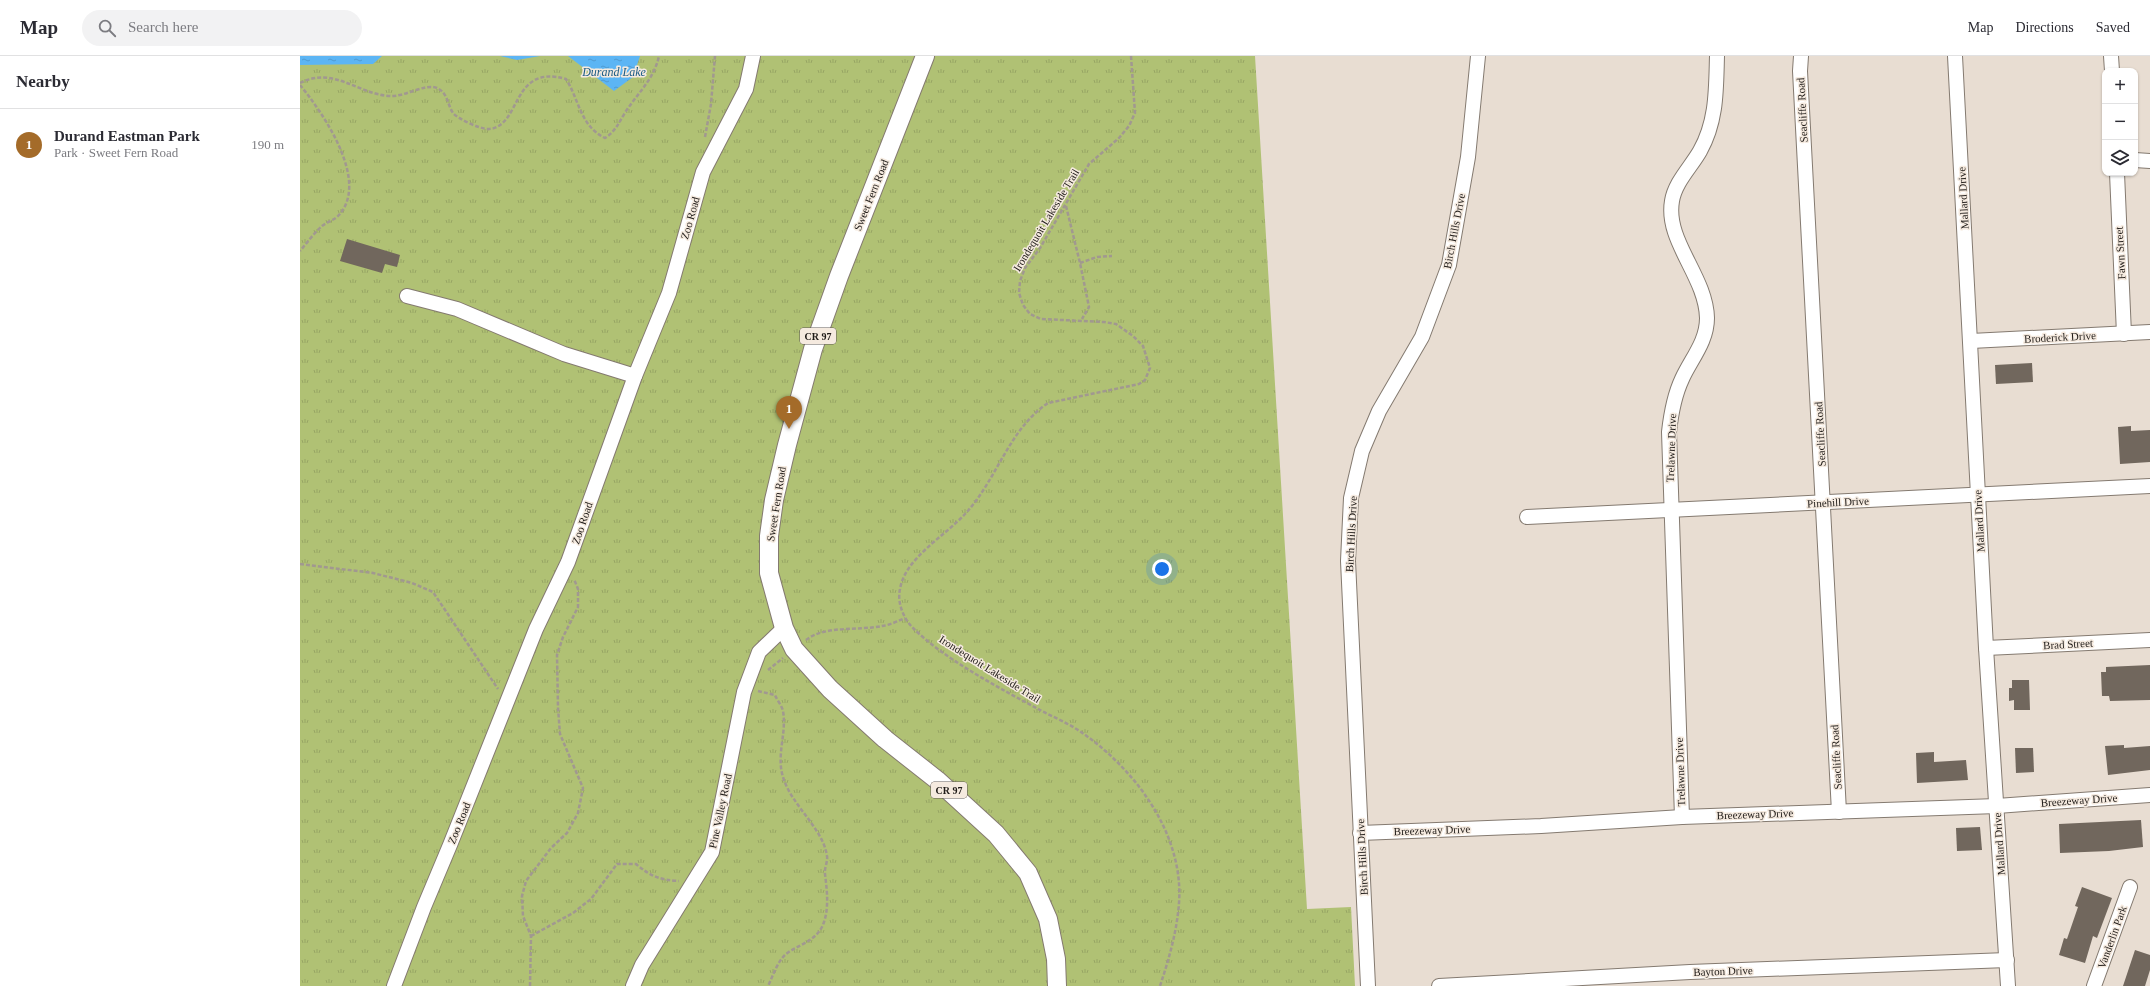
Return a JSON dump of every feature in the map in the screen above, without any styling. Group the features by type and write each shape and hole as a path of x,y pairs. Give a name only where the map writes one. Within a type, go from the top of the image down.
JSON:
{"main road":[{"name":"Sweet Fern Road","path":"925,56 836,284 813,348 774,500 769,536 769,573 784,628 794,649 830,689 885,739 937,780 996,834 1028,873 1048,919 1056,959 1057,986"}],"street":[{"name":"Zoo Road","path":"394,986 424,907 508,703 536,629 568,562 635,376 669,293 703,172 746,89 753,56"},
{"name":"Birch Hills Drive","path":"1368,986 1348,561 1351,498 1362,451 1379,411 1422,337 1449,265 1468,158 1478,56"},
{"name":"Trelawne Drive","path":"1682,817 1670,510 1669,432 1675,396 1681,380 1706,332 1707,319 1704,297 1673,225 1672,204 1675,191 1700,151 1712,123 1715,108 1717,56"},
{"name":"Seacliffe Road","path":"1801,56 1839,812"},
{"name":"Mallard Drive","path":"1955,56 1971,341 1977,494 2008,986"},
{"path":"2111,56 2112,68"},
{"path":"2138,160 2150,161"},
{"name":"Fawn Street","path":"2117,176 2124,334"},
{"path":"407,296 457,309 564,354 635,376"},
{"name":"Broderick Drive","path":"1971,341 2150,332"},
{"name":"Pinehill Drive","path":"1526,517 2150,486"},
{"name":"Pine Valley Road","path":"632,986 642,965 712,852 744,692 759,652 784,628"},
{"name":"Brad Street","path":"1986,648 2150,640"},
{"name":"Breezeway Drive","path":"1360,833 1541,826 1682,817 1997,806 2150,795"},
{"name":"Vanderlin Park","path":"2094,986 2130,888"},
{"name":"Bayton Drive","path":"1440,986 1698,972 2007,960"}],"path":[{"path":"300,251 322,226 338,216 347,198 348,174 344,159 327,121 300,84 309,78 336,78 358,87 390,96 400,96 427,87 435,87 442,91 453,114 476,127 487,129 498,128 505,121 516,101 530,83 541,76 553,75 566,79 572,89 585,122 592,130 605,138 613,132 626,110 649,83 659,56"},
{"path":"704,142 711,104 715,56"},
{"name":"Irondequoit Lakeside Trail","path":"1131,56 1136,101 1135,113 1129,126 1119,138 1089,164 1040,248 1025,268 1020,281 1019,293 1023,305 1030,314 1041,319 1082,319 1116,324 1134,336 1143,346 1148,356 1150,368 1146,380 1139,384 1048,404 1027,420 1017,433 996,473 969,510 912,565 903,578 899,598 905,618 912,628 950,656 1008,693 1081,732 1127,771 1145,792 1156,812 1173,853 1178,883 1179,902 1174,933 1160,986"},
{"path":"1066,205 1089,306 1082,319"},
{"path":"1080,263 1097,258 1112,256"},
{"path":"530,986 531,936 524,916 522,896 526,881 551,848 566,833 578,813 583,788 560,734 557,655 563,637 578,607 578,589 568,562"},
{"path":"300,564 373,573 412,583 433,592 508,703"},
{"path":"767,671 810,637 828,631 884,626 905,618"},
{"path":"744,692 761,690 775,695 783,710 784,725 780,759 783,778 821,841 827,857 824,871 827,889 827,908 824,924 814,938 786,955 775,970 768,986"},
{"path":"531,936 573,913 591,898 617,864 636,864 648,874 661,880 693,882"}],"green space":[{"path":"300,56 1255,56 1307,909 1351,907 1355,986 300,986"}],"water":[{"path":"300,56 382,56 373,64 300,65"},
{"path":"500,56 540,56 517,60"},
{"name":"Durand Lake","path":"568,56 640,56 633,77 614,91"}],"building":[{"path":"347,239 400,255 397,267 385,264 382,273 340,261"},
{"path":"2032,363 2033,382 1996,384 1995,365"},
{"path":"2131,426 2131,431 2150,430 2150,462 2120,464 2118,427"},
{"path":"2150,665 2150,700 2110,701 2109,696 2102,696 2101,672 2106,672 2106,667"},
{"path":"2012,680 2029,680 2030,710 2014,710 2014,700 2009,701 2009,688 2012,688"},
{"path":"2124,745 2124,748 2150,746 2150,770 2108,775 2105,746"},
{"path":"2015,748 2033,748 2034,772 2016,773"},
{"path":"1934,752 1934,762 1966,760 1968,780 1917,783 1916,753"},
{"path":"2141,820 2143,847 2109,851 2060,853 2059,824"},
{"path":"1980,827 1982,850 1957,851 1956,828"},
{"path":"2082,887 2112,898 2097,938 2093,936 2085,963 2059,955 2064,938 2067,939 2078,907 2075,906"},
{"path":"2135,950 2150,955 2150,970 2145,986 2123,986"}],"place":[{"name":"Durand Eastman Park","path":"789,429"}]}
